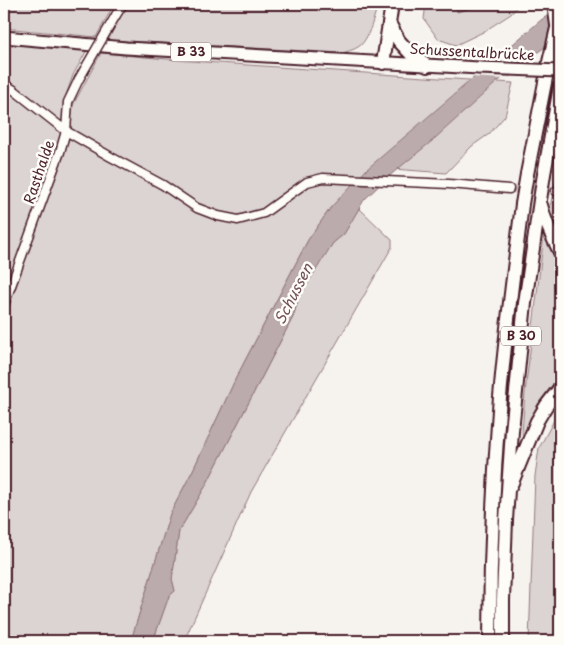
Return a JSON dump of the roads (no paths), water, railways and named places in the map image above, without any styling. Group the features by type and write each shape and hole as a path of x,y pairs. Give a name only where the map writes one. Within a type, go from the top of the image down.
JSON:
{"highway":[{"path":"383,63 392,4"},
{"path":"554,4 559,21"},
{"name":"B 30","path":"490,641 491,546 495,471 508,319 527,174 559,21"},
{"path":"389,23 399,40 410,53 427,66"},
{"name":"B 30","path":"513,472 525,303 544,174 560,87"},
{"path":"540,200 552,239 560,252"},
{"path":"503,641 508,492 513,472 537,421 560,388"}],"main road":[{"name":"B 33","path":"4,37 126,48 383,63"},
{"name":"Schussentalbrücke","path":"383,63 560,71"}],"street":[{"name":"Rasthalde","path":"4,305 60,152 66,131 68,102 79,79 123,4"},
{"path":"4,84 66,131 163,185 197,208 218,216 238,220 264,213 307,182 323,178 510,188"}],"water":[{"path":"456,4 487,4 457,12"},
{"name":"Schussen","path":"560,7 560,36 497,82 432,141 388,177 364,200 344,234 333,243 299,297 293,317 205,487 179,531 172,579 175,591 169,596 153,641 128,641 133,634 170,514 236,378 308,240 332,206 367,169 541,20"}],"tunnel":[{"path":"509,189 556,191"}]}
